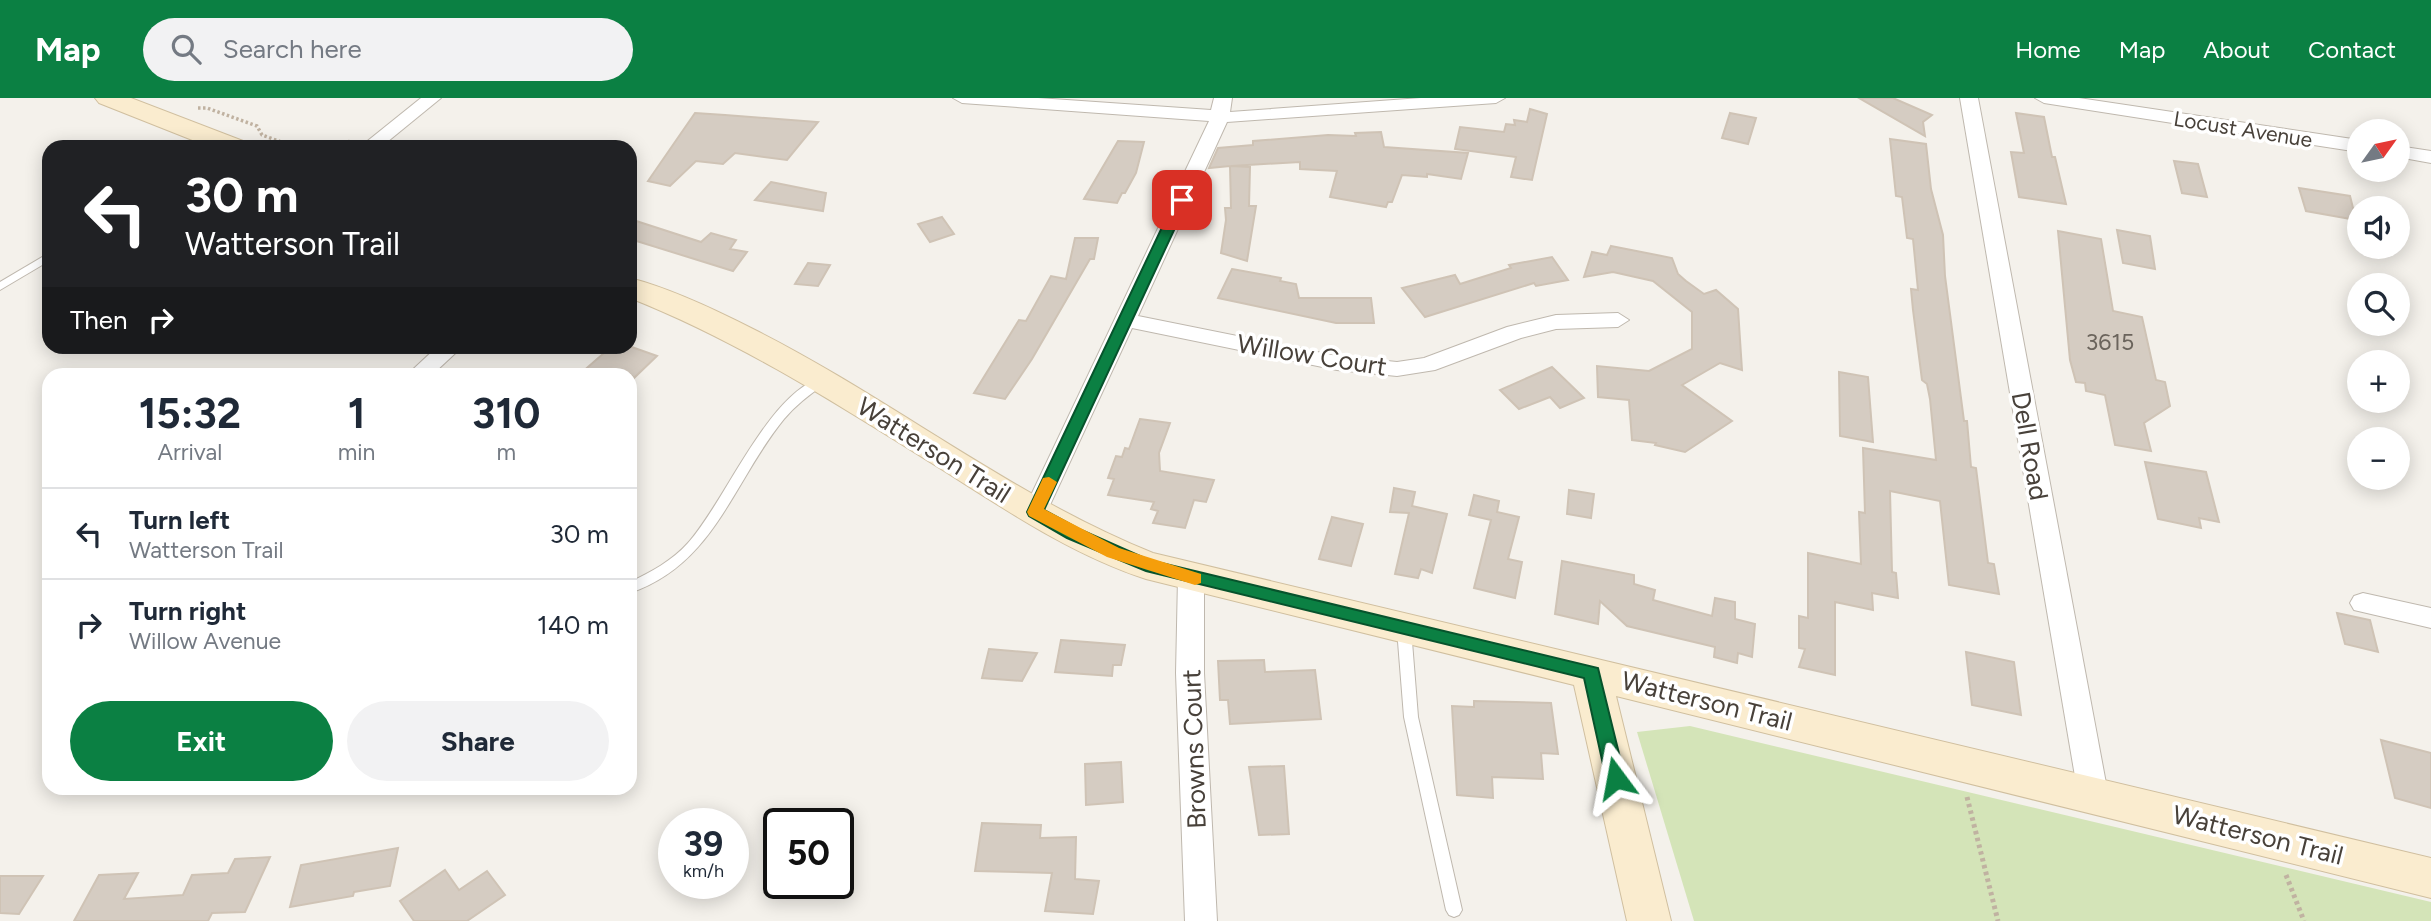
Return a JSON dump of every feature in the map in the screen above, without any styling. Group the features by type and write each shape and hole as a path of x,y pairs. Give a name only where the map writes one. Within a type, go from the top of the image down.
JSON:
{"main road":[{"path":"107,98 214,140"},
{"name":"Watterson Trail","path":"637,290 716,320 822,380 1035,512 1113,553 1191,578 2093,794 2431,878"},
{"path":"1591,673 1649,921"}],"street":[{"path":"378,140 432,98"},
{"path":"962,98 1221,107 1496,98"},
{"name":"Dell Road","path":"1969,98 2093,794"},
{"name":"Locust Avenue","path":"2044,98 2347,144"},
{"path":"1035,512 1126,320 1221,107"},
{"path":"2410,154 2431,158"},
{"name":"Willow Court","path":"1126,320 1337,363 1386,369 1427,365 1515,332 1556,322 1618,320"},
{"path":"426,368 443,354"},
{"name":"Browns Court","path":"1191,578 1190,673 1202,921"},
{"path":"2363,603 2431,618"}],"lane":[{"path":"0,287 42,260"},
{"path":"637,585 661,573 691,548 719,513 777,419 801,395 822,380"},
{"path":"1404,629 1411,717 1454,910"}],"path":[{"path":"1958,762 1998,921"},
{"path":"2271,838 2304,921"}],"green space":[{"path":"1690,726 2431,902 2431,921 1694,921 1637,732"}],"building":[{"path":"1859,98 1893,98 1932,115 1923,122 1925,136"},
{"path":"1530,109 1547,114 1532,180 1511,177 1516,157 1455,149 1460,127 1504,132 1506,124 1515,125 1514,120 1527,122"},
{"path":"695,113 818,122 787,160 735,153 723,164 696,161 670,186 648,181"},
{"path":"1730,113 1756,118 1748,144 1722,138"},
{"path":"2016,113 2044,117 2066,204 2019,197 2011,152 2024,153"},
{"path":"1381,132 1384,147 1468,153 1461,179 1427,174 1427,177 1402,175 1392,202 1388,202 1386,207 1330,197 1337,171 1300,169 1300,162 1231,166 1250,167 1249,206 1256,206 1247,261 1221,253 1225,208 1231,208 1230,166 1209,168 1218,148 1253,145 1253,141 1328,135 1356,136 1355,133"},
{"path":"1890,139 1926,144 1931,189 1943,235 1945,276 1964,421 1967,421 1971,467 1976,468 1988,563 1994,564 1999,594 1949,585 1940,501 1890,491 1892,572 1896,573 1898,598 1872,593 1873,610 1835,602 1835,675 1799,667 1805,649 1799,648 1799,616 1808,618 1808,553 1861,564 1859,512 1865,513 1863,448 1936,460 1930,399 1927,384 1922,380 1913,310 1911,289 1918,290 1913,239 1907,238 1902,197 1896,196"},
{"path":"1118,141 1144,142 1136,173 1125,193 1122,193 1117,203 1084,199"},
{"path":"2174,161 2198,164 2207,197 2182,193"},
{"path":"771,182 826,193 823,211 755,200"},
{"path":"2299,188 2350,196 2347,196 2347,218 2306,211"},
{"path":"942,217 954,234 930,242 918,224"},
{"path":"637,221 701,242 711,233 736,240 730,249 747,252 733,271 637,241"},
{"path":"2117,230 2150,236 2155,269 2123,263"},
{"path":"2058,231 2101,239 2113,311 2142,317 2156,380 2165,382 2170,406 2144,423 2151,451 2115,445 2105,395 2086,391 2085,383 2076,382 2070,360"},
{"path":"1075,238 1098,238 1094,259 1090,259 1032,359 1005,399 974,393 1019,320 1026,321 1051,276 1066,279"},
{"path":"1611,246 1672,258 1678,274 1686,281 1704,294 1716,290 1738,309 1742,370 1720,363 1682,385 1732,421 1685,452 1655,445 1656,443 1632,440 1629,400 1598,397 1597,366 1649,371 1692,349 1692,312 1653,281 1613,272 1584,277 1592,252 1607,255"},
{"path":"1552,257 1568,280 1536,286 1534,283 1425,317 1402,288 1455,275 1460,284 1511,268 1509,265"},
{"path":"808,263 830,265 818,286 795,284"},
{"path":"1232,269 1281,278 1280,281 1296,284 1299,298 1371,298 1374,323 1336,323 1218,298"},
{"path":"637,349 657,356 637,375 637,368 587,368 603,354 637,354"},
{"path":"1552,367 1584,398 1560,408 1550,397 1519,409 1500,390"},
{"path":"1839,372 1868,377 1873,442 1840,436"},
{"path":"1140,419 1170,423 1159,453 1160,471 1214,480 1206,502 1194,500 1185,528 1153,523 1158,511 1151,509 1154,502 1108,495 1114,479 1108,478 1116,456 1122,457 1125,448 1129,449"},
{"path":"2145,462 2206,472 2219,522 2199,518 2201,528 2158,519"},
{"path":"1394,488 1415,492 1412,506 1447,514 1432,573 1421,569 1418,578 1395,574 1409,513 1390,512"},
{"path":"1569,490 1594,494 1591,518 1567,514"},
{"path":"1474,495 1499,501 1497,512 1519,517 1508,559 1522,562 1515,598 1474,588 1491,520 1469,515"},
{"path":"1332,517 1363,524 1351,566 1319,559"},
{"path":"1562,561 1634,575 1634,584 1655,590 1653,600 1712,616 1715,598 1735,602 1735,619 1755,624 1752,657 1738,653 1737,663 1714,657 1715,647 1627,626 1600,601 1598,624 1555,614"},
{"path":"2337,613 2370,620 2378,652 2345,644"},
{"path":"1061,640 1125,645 1121,665 1113,665 1112,676 1055,672"},
{"path":"989,649 1037,653 1022,681 982,678"},
{"path":"1966,652 2014,662 2021,715 1972,705"},
{"path":"1264,660 1265,672 1315,670 1321,719 1230,724 1228,700 1220,700 1218,661"},
{"path":"1474,701 1551,703 1558,754 1541,753 1543,779 1492,777 1493,798 1457,795 1452,706 1474,707"},
{"path":"2381,740 2431,753 2431,808 2395,798"},
{"path":"1121,762 1123,802 1086,805 1085,764"},
{"path":"1284,766 1289,834 1259,835 1249,767"},
{"path":"982,823 1041,825 1040,838 1076,837 1075,879 1099,881 1093,914 1045,911 1052,873 975,871"},
{"path":"398,848 390,886 354,892 353,896 290,907 301,865"},
{"path":"270,857 245,912 212,913 208,921 74,921 99,875 138,873 124,899 183,895 192,875 228,873 235,859"},
{"path":"445,870 459,890 487,871 505,895 467,921 414,921 400,901"},
{"path":"0,876 43,876 19,914 0,913"}],"slow traffic":[{"path":"1049,482 1035,512 1113,553 1195,579"}],"route":[{"path":"1182,200 1035,512 1073,534 1146,565 1591,673 1616,778"}]}
